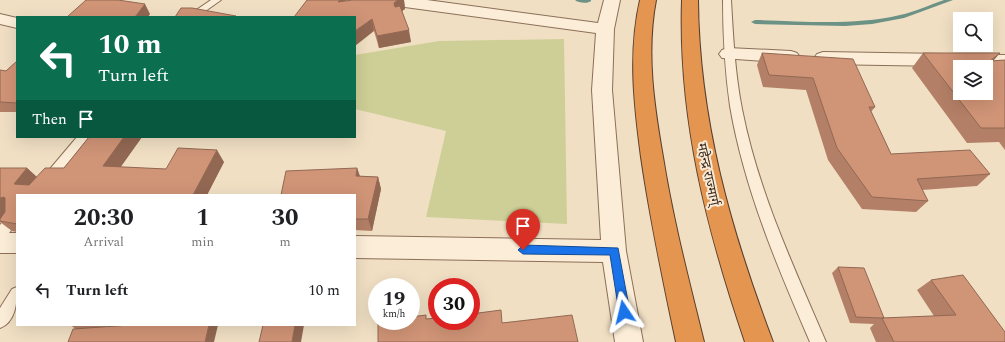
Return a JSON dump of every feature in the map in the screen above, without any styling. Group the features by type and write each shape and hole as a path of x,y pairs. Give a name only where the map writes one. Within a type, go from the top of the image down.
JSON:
{"highway":[{"path":"648,0 643,40 643,76 650,143 662,218 690,342"},
{"name":"महेन्द्र राज्मार्ग्","path":"690,0 689,39 691,67 702,143 720,224 759,342"}],"street":[{"path":"390,0 605,29"},
{"path":"612,0 605,29 602,90 614,251 630,342"},
{"path":"0,19 16,23"},
{"path":"728,54 852,59 1005,61"},
{"path":"0,243 16,243"},
{"path":"356,247 614,251"}],"lane":[{"path":"193,16 217,0"},
{"path":"727,0 728,54 739,123 757,189 795,291 818,342"},
{"path":"35,194 83,138"},
{"path":"0,234 16,215"},
{"path":"0,321 16,296"}],"green space":[{"path":"564,39 567,224 426,217 446,131 356,109 356,55 439,41"}],"building":[{"path":"86,0 118,0 145,4 136,16 68,16"},
{"path":"307,0 340,0 338,2 353,0 398,0 394,3 395,7 400,6 409,30 377,36 372,19 356,30 356,16 295,16"},
{"path":"181,8 192,8 236,16 176,16"},
{"path":"762,53 853,59 875,107 869,107 891,154 970,150 990,174 917,179 928,201 872,197 837,148 813,78 769,75"},
{"path":"923,53 1000,53 991,60 953,60 953,92"},
{"path":"1005,60 1005,128 981,128 959,100 993,100 993,61"},
{"path":"16,62 16,103 0,102 0,70 6,71"},
{"path":"88,138 123,138 103,166 166,169 178,148 217,150 194,194 16,194 16,224 0,221 5,212 5,198 0,198 0,168 27,168 14,184 29,185 45,168 64,168"},
{"path":"357,168 356,176 378,177 368,219 356,219 356,194 281,194 286,171"},
{"path":"838,267 864,268 884,318 856,317"},
{"path":"963,275 1005,332 1005,342 894,342 882,318 956,315 931,280"},
{"path":"501,310 502,323 572,315 578,342 378,342 378,330 420,330 420,316 426,315 426,319 428,319 428,330 480,330 480,313"},
{"path":"116,326 209,326 205,342 68,342 73,329"},
{"path":"263,326 295,326 292,342 259,342"}],"waterway":[{"path":"578,0 588,1"},
{"path":"755,22 845,24 872,22 902,17 950,0"}],"route":[{"path":"523,250 614,251 624,312"}]}
